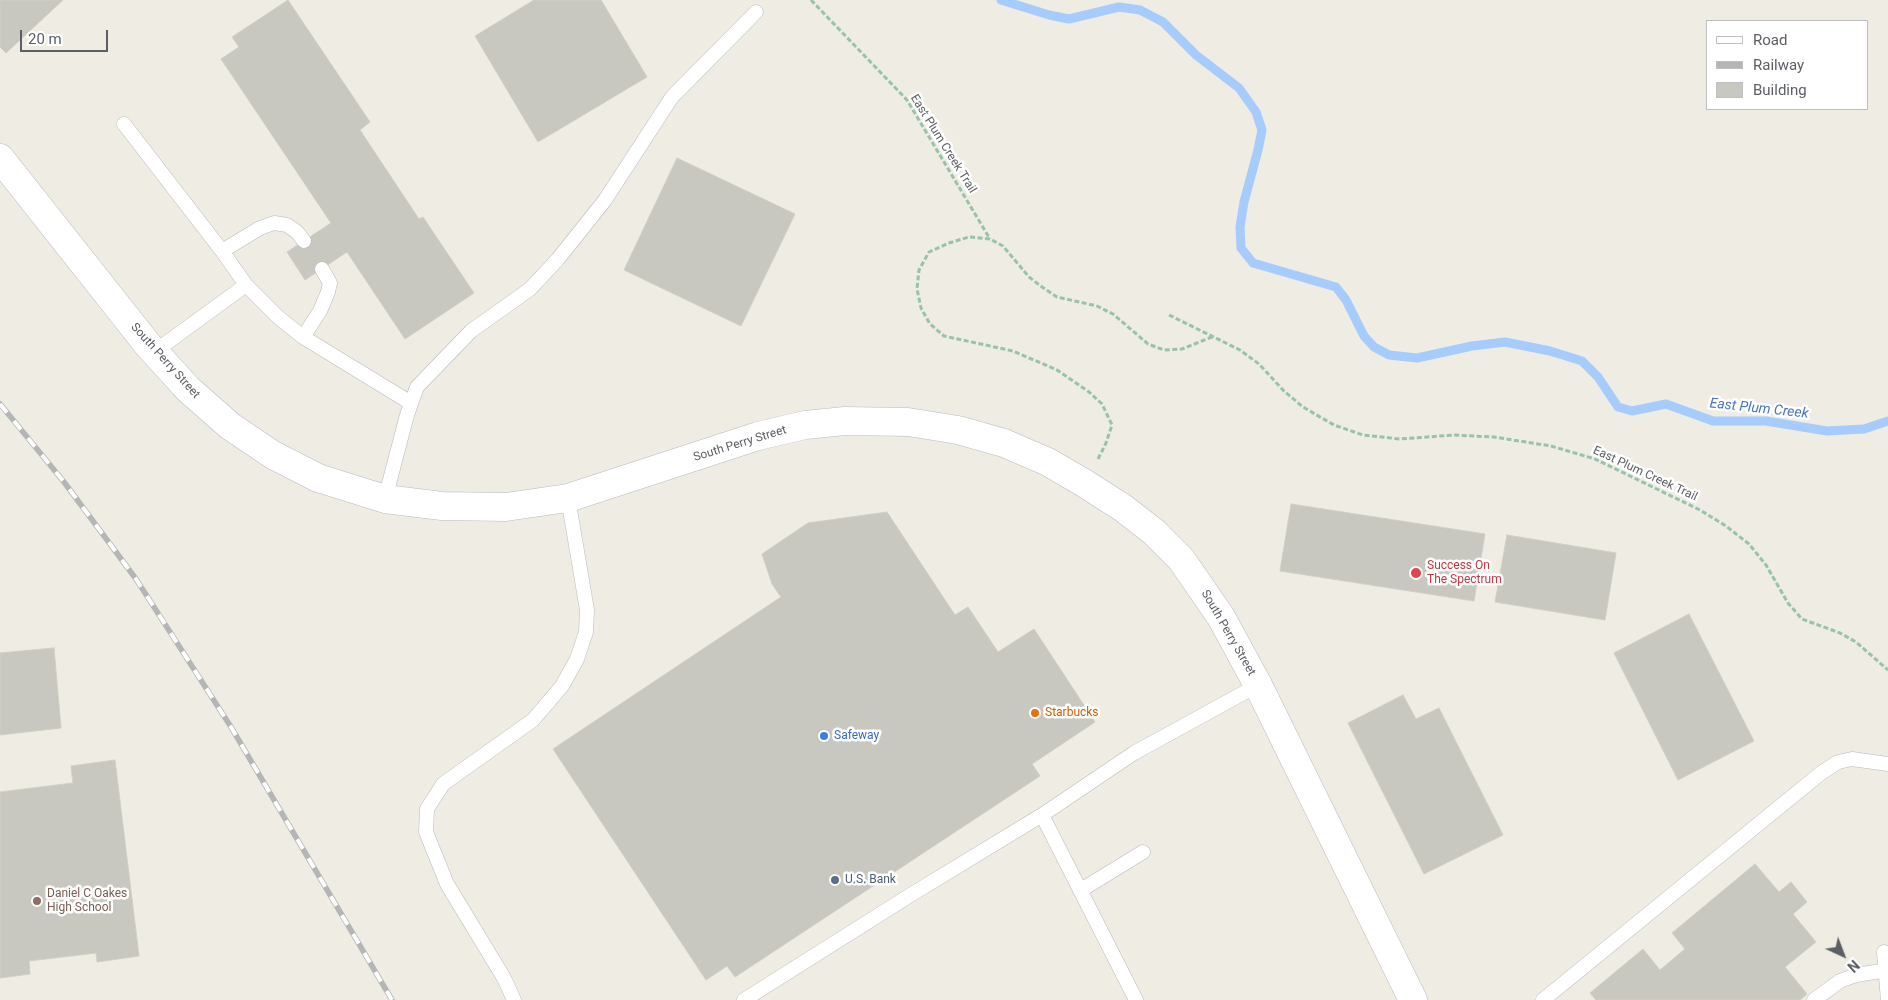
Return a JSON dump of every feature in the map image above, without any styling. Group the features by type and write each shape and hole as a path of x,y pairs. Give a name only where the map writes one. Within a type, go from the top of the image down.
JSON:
{"street":[{"name":"South Perry Street","path":"0,158 154,352 188,389 230,426 273,455 318,478 385,499 442,506 506,506 568,498 758,436 804,426 845,421 908,422 958,430 1013,447 1048,462 1084,483 1123,508 1146,526 1181,559 1222,617 1258,685 1413,1000"}],"lane":[{"path":"385,499 411,403 418,387 439,362 471,331 530,288 558,259 605,200 672,97 756,12"},
{"path":"124,124 246,285 278,317 303,336 411,403"},
{"path":"222,251 260,228 274,223 287,225 297,232 304,241"},
{"path":"303,336 320,311 328,292 330,283 322,269"},
{"path":"154,352 246,285"},
{"path":"514,1000 504,978 447,884 426,832 427,809 444,784 533,720 562,686 577,659 586,632 587,610 568,498"},
{"path":"744,1000 1042,815 1134,752 1258,685"},
{"path":"1543,1000 1821,773 1838,762 1852,759 1888,764"},
{"path":"1042,815 1136,1000"},
{"path":"1081,890 1143,852"},
{"path":"1884,952 1888,1000"},
{"path":"1814,1000 1840,981 1856,975 1886,970"}],"path":[{"name":"East Plum Creek Trail","path":"811,0 906,100 990,239 1003,246 1029,277 1057,296 1097,306 1113,314 1148,344 1164,350 1182,349 1212,337"},
{"path":"990,239 969,237 929,252 919,270 917,289 921,308 930,324 944,336 1013,351 1057,370 1089,392 1102,404 1112,425 1106,443 1084,483"},
{"name":"East Plum Creek Trail","path":"1168,315 1240,350 1259,364 1302,407 1334,425 1363,435 1400,439 1454,435 1494,437 1551,446 1595,459 1700,510 1726,526 1748,544 1766,565 1788,603 1802,619 1840,633 1856,642 1888,670"}],"building":[{"path":"0,0 63,0 6,53 0,47"},
{"path":"288,0 370,122 360,130 419,219 423,217 474,293 405,339 347,252 305,280 287,252 331,223 221,59 239,47 232,37"},
{"path":"534,0 601,0 647,77 538,142 475,36"},
{"path":"677,158 795,214 741,326 624,270"},
{"path":"1291,504 1485,534 1474,601 1280,571"},
{"name":"Safeway","path":"887,512 955,615 968,607 998,652 1034,629 1095,722 1032,764 1040,776 735,977 727,966 706,980 553,749 781,597 772,584 762,554 808,523"},
{"path":"1507,535 1616,553 1605,620 1495,602"},
{"path":"1689,614 1754,741 1678,780 1614,653"},
{"path":"54,648 61,728 0,735 0,653"},
{"path":"1403,695 1416,719 1439,708 1503,835 1424,874 1348,723"},
{"path":"115,760 139,956 97,962 96,953 29,961 30,974 0,978 0,792 73,783 71,766"},
{"path":"1755,864 1779,892 1791,882 1807,902 1793,914 1816,942 1785,967 1807,994 1800,1000 1596,1000 1590,993 1643,949 1660,970 1685,949 1672,933"}],"waterway":[{"name":"East Plum Creek","path":"1001,0 1049,15 1069,19 1119,7 1140,10 1163,22 1196,55 1239,88 1256,112 1262,130 1244,202 1240,227 1241,248 1253,263 1336,287 1346,300 1364,336 1374,347 1389,355 1417,358 1472,346 1505,342 1550,351 1582,361 1598,377 1618,407 1632,411 1666,404 1713,421 1766,421 1827,431 1864,429 1888,421"}],"railway":[{"path":"0,404 64,482 136,579 231,727 392,1000"}],"place":[{"name":"Success On The Spectrum","path":"1416,573"},
{"name":"Starbucks","path":"1035,713"},
{"name":"Safeway","path":"824,736"},
{"name":"U.S. Bank","path":"835,880"},
{"name":"Daniel C Oakes High School","path":"37,901"}]}
